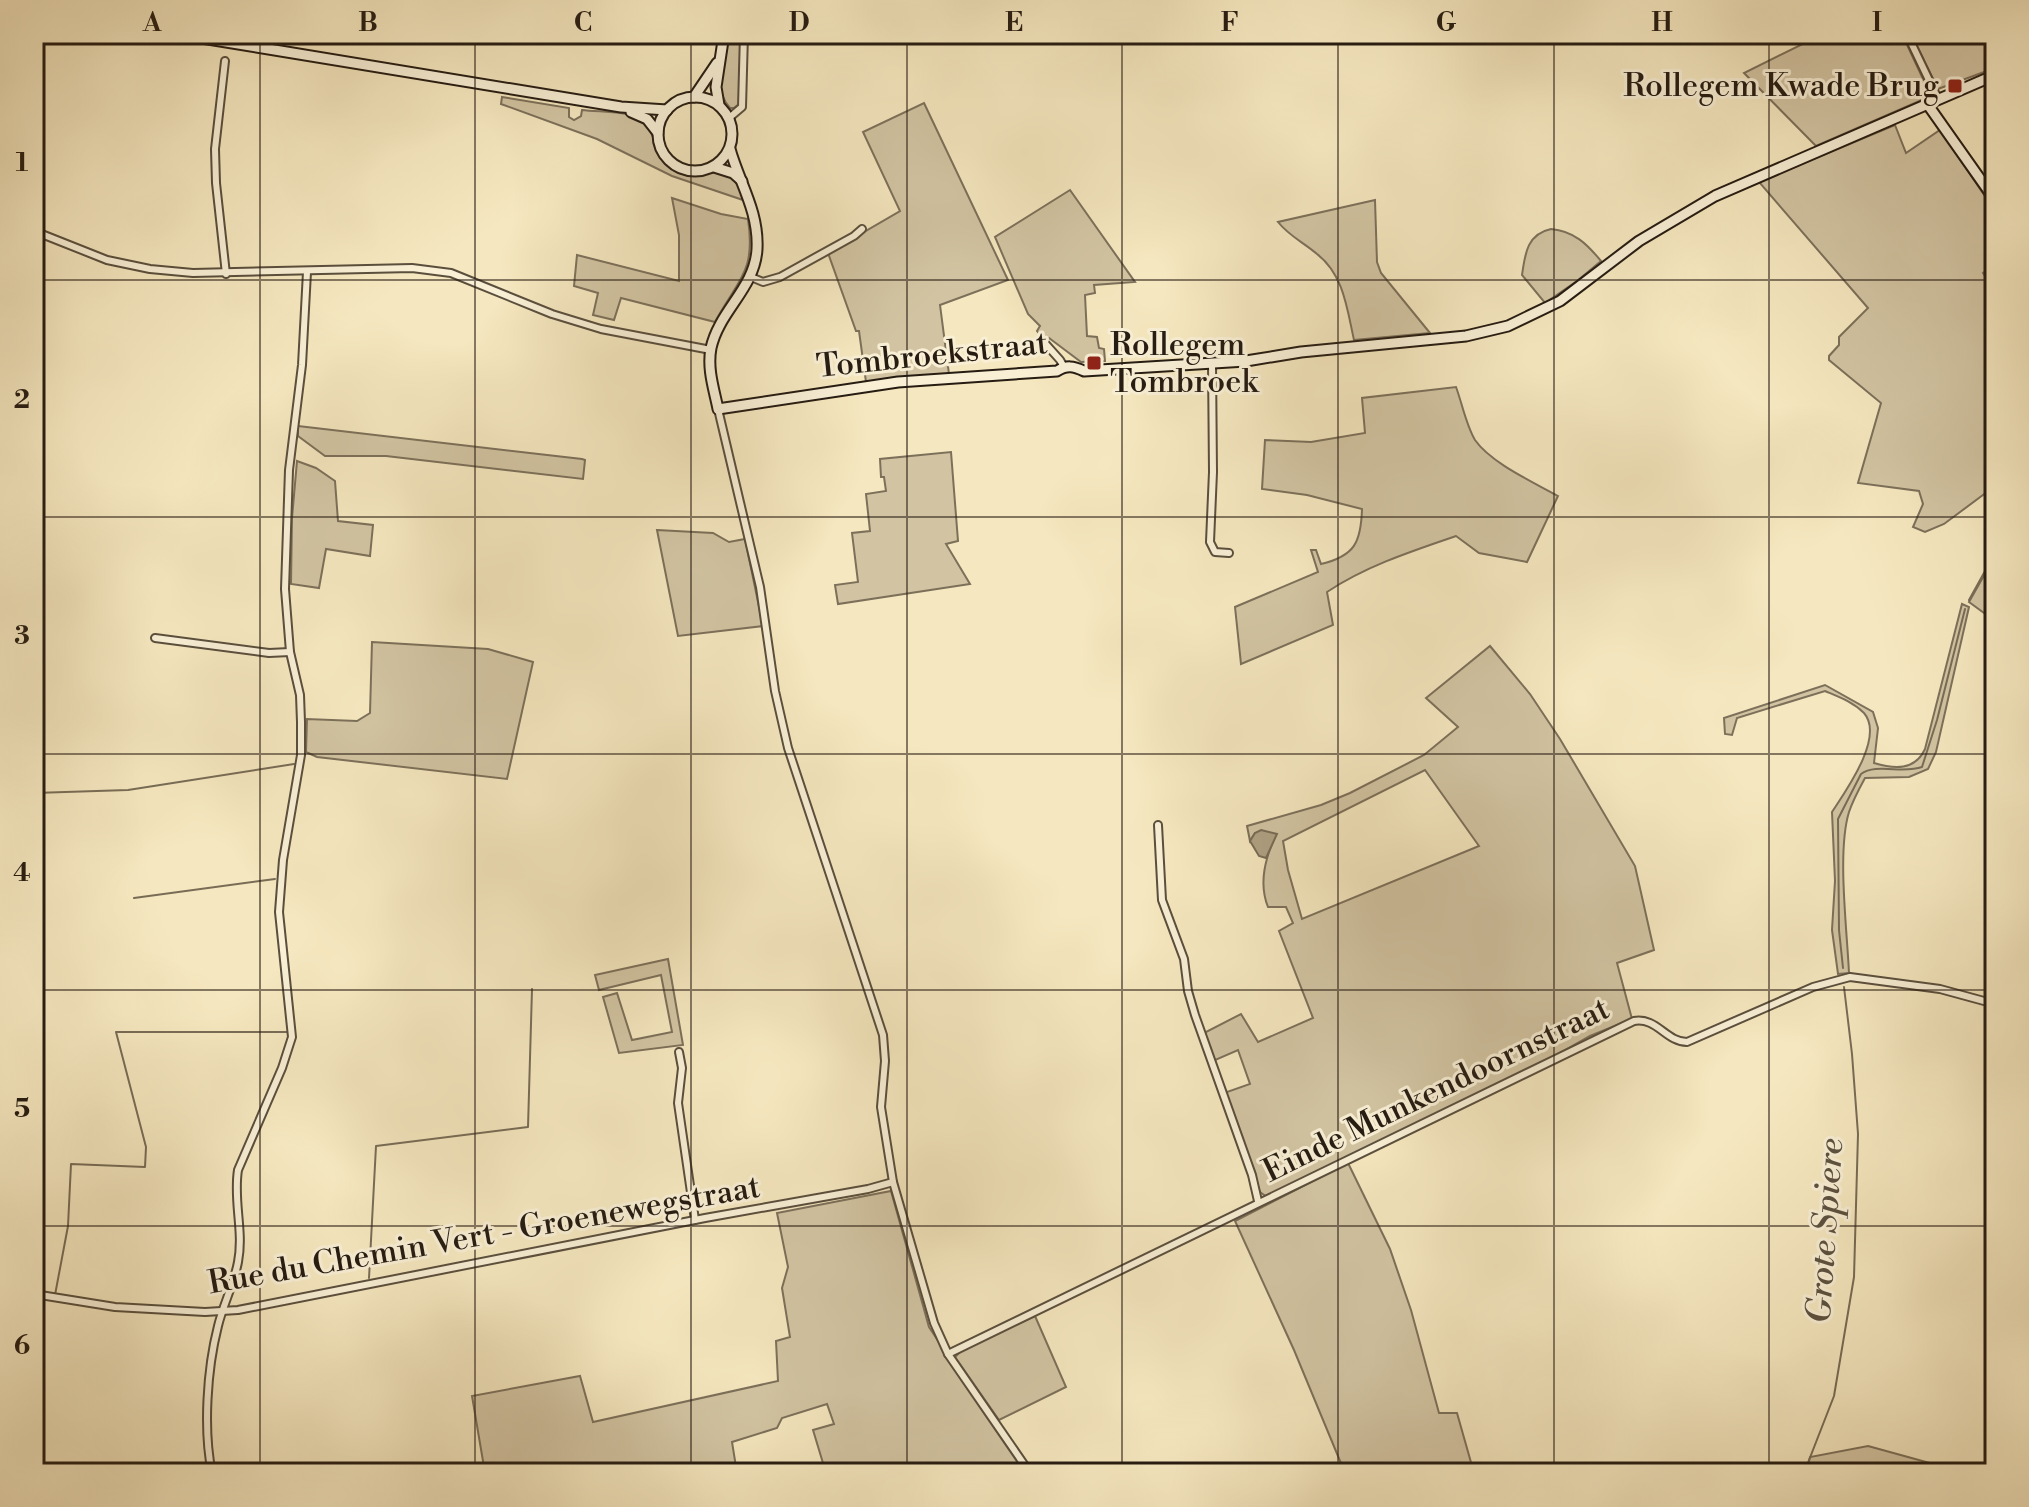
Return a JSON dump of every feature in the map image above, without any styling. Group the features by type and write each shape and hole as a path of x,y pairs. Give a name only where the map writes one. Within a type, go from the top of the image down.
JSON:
{"street":[{"path":"177,34 621,107 667,110"},
{"path":"719,105 716,87 724,34"},
{"path":"729,118 741,109 744,34"},
{"path":"1907,34 1938,99"},
{"path":"694,97 718,60"},
{"path":"225,61 215,149 226,274"},
{"name":"Tombroekstraat","path":"1199,362 1212,364 1466,336 1516,323 1560,301 1639,241 1707,200 1995,75"},
{"path":"694,97 719,105 729,118 733,131 730,149 723,159 714,167 692,172 676,166 662,152 658,133 667,110 678,101 694,97"},
{"path":"1928,105 1995,200"},
{"path":"621,107 647,119 658,133"},
{"path":"730,149 744,183 757,245 751,277 719,327 711,350 710,365 760,587 783,726 883,1035 885,1061 881,1107 893,1182 934,1323 948,1354 1030,1473"},
{"path":"714,167 733,173 744,183"},
{"path":"751,277 763,282 780,277 862,229"},
{"path":"34,231 107,260 150,269 226,274 412,268 451,273 552,314 601,329 711,350"},
{"path":"212,1473 208,1439 210,1390 216,1335 239,1253 238,1170 292,1037 279,912 283,860 301,755 300,695 290,652 285,589 289,470 302,365 307,272"},
{"path":"1043,341 1064,367"},
{"name":"Tombroekstraat","path":"718,409 898,382 1057,371 1073,366 1084,371 1199,362 1218,357 1247,355 1262,358"},
{"path":"1212,364 1210,542 1215,552 1229,553"},
{"path":"155,638 269,653 290,652"},
{"name":"Einde Munkendoornstraat","path":"1158,825 1162,900 1184,959 1195,1015 1252,1175 1258,1201"},
{"name":"Einde Munkendoornstraat","path":"948,1354 1634,1021 1648,1021 1678,1042 1687,1042 1813,987 1850,977 1940,989 1995,1004"},
{"path":"679,1052 682,1068 679,1119 695,1220"},
{"name":"Rue du Chemin Vert - Groenewegstraat","path":"34,1294 115,1307 224,1312 893,1182"}],"shaded area":[{"path":"729,34 741,34 739,104 734,108 730,108 724,99 720,81"},
{"path":"1823,34 1902,34 1931,96 1816,146 1744,73"},
{"path":"1911,34 1995,34 1995,68 1938,89"},
{"path":"502,97 569,108 569,117 574,120 581,116 582,110 637,117 649,128 667,165 683,174 712,172 726,175 740,186 743,200 672,176 597,139 501,104"},
{"path":"924,103 1008,280 940,305 949,374 866,382 859,331 856,331 828,253 900,211 863,132"},
{"path":"1895,125 1906,153 1940,130 1995,211 1995,264 1983,273 1995,291 1995,309 1989,314 1995,323 1995,486 1944,524 1925,532 1913,527 1923,504 1919,491 1858,483 1881,403 1829,360 1829,356 1839,345 1839,337 1868,308 1759,182"},
{"path":"1070,190 1135,282 1094,285 1095,293 1085,295 1087,336 1097,337 1099,348 1104,349 1105,361 1081,362 1049,338 1045,341 1037,331 1040,326 1028,314 995,237"},
{"path":"672,198 748,219 747,264 715,322 621,298 614,320 593,315 598,293 574,286 577,255 679,281 679,235"},
{"path":"1375,200 1377,262 1381,273 1430,333 1354,340 1343,293 1333,272 1326,262 1278,222"},
{"path":"1551,229 1567,232 1579,239 1601,261 1545,303 1522,275 1532,240"},
{"path":"1456,387 1469,428 1482,448 1513,471 1558,496 1527,562 1479,553 1456,536 1423,547 1373,567 1327,592 1333,625 1241,664 1235,607 1318,572 1311,550 1316,550 1321,564 1342,557 1358,539 1361,521 1362,509 1307,495 1262,489 1265,440 1311,442 1365,433 1362,398"},
{"path":"298,426 582,459 585,460 583,479 386,456 325,456 298,436"},
{"path":"951,452 958,541 946,544 970,584 838,604 835,585 858,582 852,533 870,531 866,494 886,491 880,459"},
{"path":"297,461 316,468 335,481 338,521 373,525 370,556 326,549 319,588 291,584"},
{"path":"657,530 713,533 729,542 745,539 763,626 678,636"},
{"path":"1995,556 1995,621 1969,602"},
{"path":"1962,604 1969,607 1936,752 1928,769 1909,777 1865,778 1849,812 1843,868 1849,973 1838,974 1832,930 1835,881 1832,812 1867,750 1869,723 1864,713 1855,706 1825,691 1737,718 1732,735 1725,734 1724,718 1825,685 1873,712 1878,728 1874,763 1896,767 1910,765 1925,749"},
{"path":"372,642 488,649 533,662 507,779 317,757 306,752 307,719 357,721 370,713"},
{"path":"1490,646 1530,694 1560,739 1635,866 1654,950 1617,963 1632,1019 1590,1036 1544,1062 1267,1197 1260,1192 1224,1093 1250,1084 1238,1050 1213,1061 1204,1033 1241,1014 1258,1042 1313,1018 1279,931 1293,923 1286,907 1268,907 1265,898 1264,870 1276,834 1255,833 1250,841 1247,826 1321,805 1424,755 1458,727 1426,698","holes":["1425,770 1479,846 1302,919 1283,841"]},
{"path":"1261,830 1277,834 1266,858 1259,856 1250,841"},
{"path":"668,959 683,1045 619,1053 603,997 617,993 632,1040 672,1032 661,975 599,990 595,975"},
{"path":"1348,1163 1390,1249 1411,1310 1439,1413 1457,1413 1474,1473 1345,1473 1294,1350 1235,1221"},
{"path":"891,1191 929,1327 1026,1473 826,1473 813,1430 834,1424 827,1404 782,1418 777,1428 732,1442 737,1473 485,1473 472,1396 580,1376 593,1422 778,1381 776,1341 790,1337 782,1288 788,1267 777,1213"},
{"path":"1035,1316 1066,1387 999,1420 955,1357 964,1348"},
{"path":"1868,1446 1966,1473 1806,1473 1810,1457"}],"waterway":[{"name":"Grote Spiere","path":"1995,433 1992,435 1995,448"},
{"name":"Grote Spiere","path":"1969,600 1995,553"},
{"name":"Grote Spiere","path":"1843,968 1839,930 1838,819 1861,774 1874,769 1922,767 1965,609"},
{"path":"34,793 128,790 294,764"},
{"path":"134,898 275,879"},
{"name":"Grote Spiere","path":"1804,1473 1834,1396 1854,1277 1858,1134 1844,987"},
{"path":"369,1278 376,1146 528,1127 532,989"},
{"path":"55,1295 68,1226 71,1164 145,1167 146,1147 116,1032 287,1032"}],"place":[{"name":"Rollegem Kwade Brug","path":"1955,86"},
{"name":"Rollegem Tombroek","path":"1094,363"}]}
